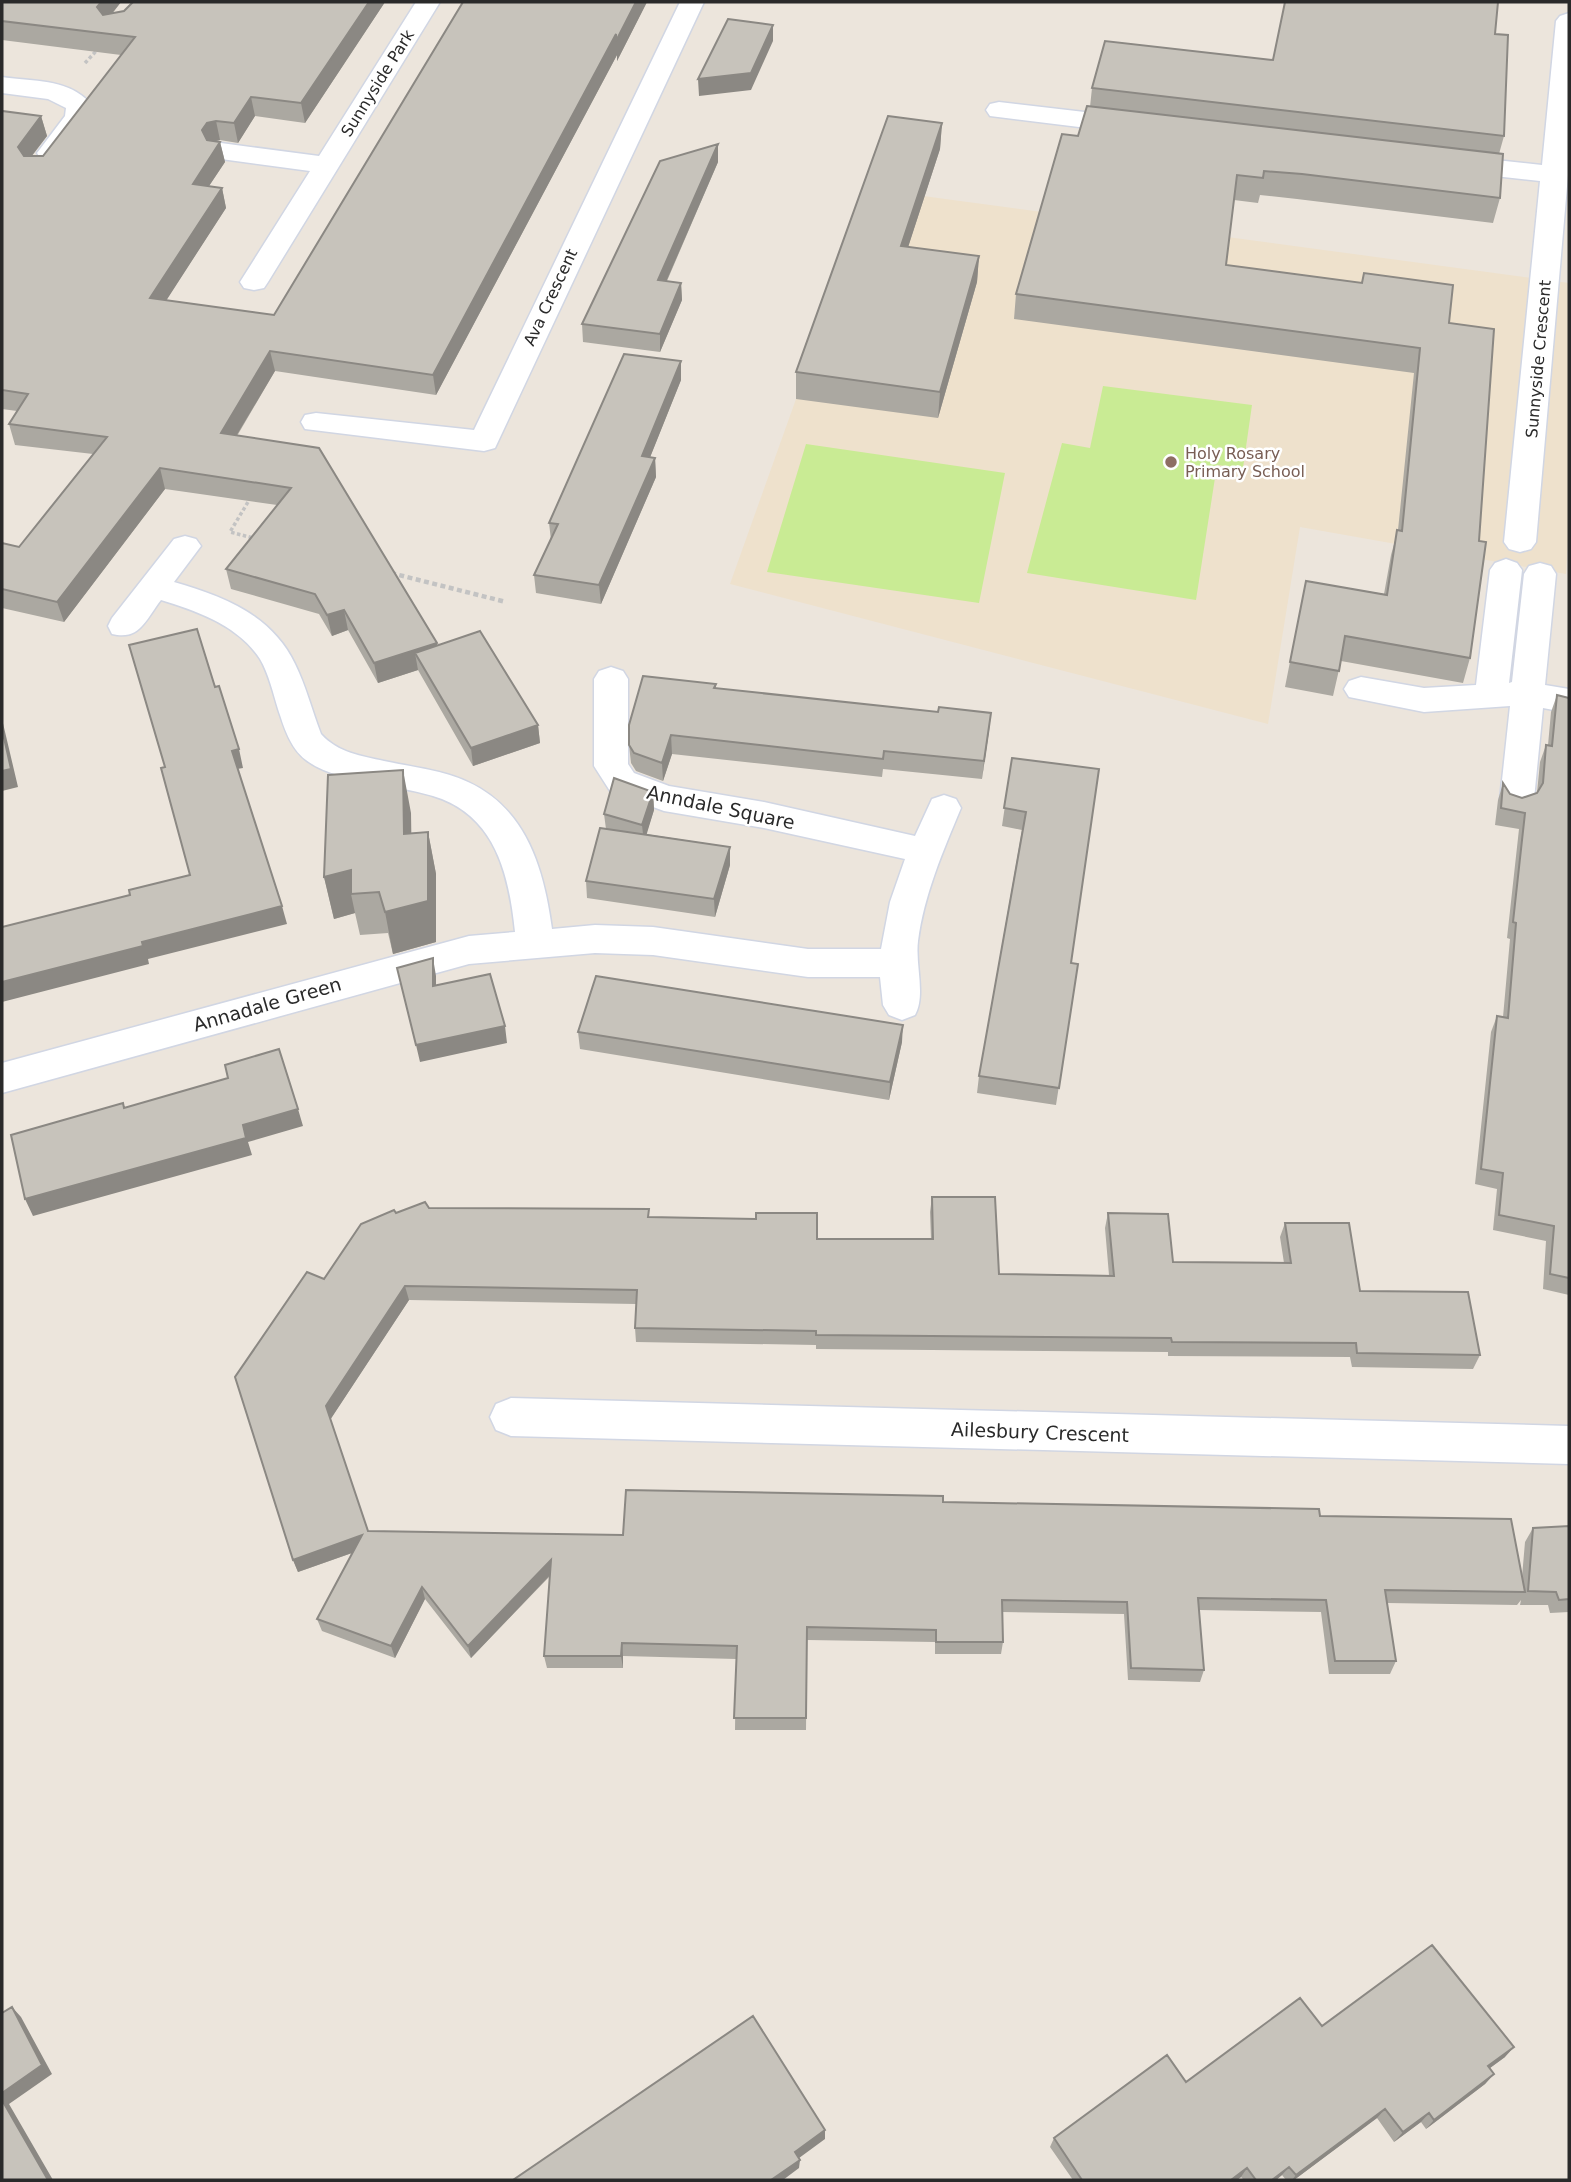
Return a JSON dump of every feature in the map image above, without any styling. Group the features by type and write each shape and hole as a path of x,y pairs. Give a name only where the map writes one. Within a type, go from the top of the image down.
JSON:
{"street":[{"name":"Sunnyside Park","path":"254,282 428,2"},
{"name":"Ava Crescent","path":"316,422 484,441 692,2"},
{"name":"Sunnyside Crescent","path":"1491,695 1513,556 1545,292 1569,21"},
{"path":"2,85 57,93 73,99 79,107 78,117 39,167"},
{"path":"999,110 1161,129"},
{"path":"220,151 327,165"},
{"path":"1419,159 1555,175"},
{"path":"124,626 185,545"},
{"path":"1517,799 1540,574"},
{"path":"153,587 224,612 252,629 272,652 309,744 328,758 351,766 428,782 458,792 486,808 504,828 523,864 535,943 595,939 653,941 808,963 898,963"},
{"name":"Anndale Square","path":"611,679 611,766 622,782 664,797 764,815 925,852"},
{"path":"1361,689 1424,700 1528,693 1569,701"},
{"path":"902,1005 898,963 902,928 925,852 944,808"},
{"name":"Annadale Green","path":"2,1078 410,964 469,950 535,943"},
{"name":"Ailesbury Crescent","path":"511,1417 1569,1445"}],"path":[{"path":"257,488 230,532 270,542"},
{"path":"388,572 506,602"}],"shaded area":[{"name":"Holy Rosary Primary School","path":"871,189 1569,283 1569,526 1566,574 1300,527 1268,724 730,584"}],"green space":[{"path":"1103,386 1252,405 1243,468 1217,465 1196,600 1027,573 1062,443 1090,448"},
{"path":"806,444 1005,473 979,603 767,572"}],"building":[{"path":"2,2 101,2 97,7 103,15 124,11 133,2 369,2 301,103 251,97 234,123 207,123 202,130 207,140 220,142 193,184 222,188 150,298 274,315 463,2 636,2 616,41 616,34 433,375 270,351 221,433 319,448 437,643 374,663 344,610 327,615 315,594 226,569 291,488 160,468 57,602 2,589 2,543 19,547 107,437 9,424 28,394 2,390 2,111 41,116 18,147 24,156 43,156 135,37 2,21"},
{"path":"1285,2 1498,2 1495,34 1508,35 1504,136 1092,88 1105,41 1273,60"},
{"path":"728,19 773,25 751,73 698,79"},
{"path":"1087,106 1503,154 1500,198 1302,174 1264,171 1263,178 1237,175 1226,265 1362,283 1364,273 1453,285 1449,323 1494,329 1479,541 1486,542 1470,658 1345,636 1339,671 1290,662 1306,581 1387,595 1397,530 1402,531 1420,348 1016,294 1062,134 1078,136"},
{"path":"888,116 942,123 901,246 979,256 940,392 796,372"},
{"path":"718,144 658,280 681,283 660,334 582,324 660,161"},
{"path":"624,354 681,361 642,456 655,458 599,585 534,575 558,524 549,523"},
{"path":"197,629 215,687 219,686 239,749 232,751 282,906 142,942 143,946 2,982 2,927 130,895 129,890 190,875 161,768 165,767 129,645"},
{"path":"480,631 538,725 471,748 415,653"},
{"path":"643,676 716,684 714,688 938,712 939,707 991,713 984,761 884,751 883,759 671,735 662,763 634,753 629,745 629,725"},
{"path":"1557,695 1569,698 1569,1278 1550,1274 1554,1226 1499,1215 1503,1173 1481,1169 1497,1016 1508,1018 1516,923 1513,922 1525,813 1501,808 1503,783 1510,794 1522,798 1537,793 1543,783 1546,745 1552,746"},
{"path":"2,729 11,769 2,771"},
{"path":"1012,758 1099,769 1071,963 1078,964 1059,1088 979,1076 1026,812 1004,808"},
{"path":"403,770 404,834 428,832 428,901 385,912 379,892 351,894 351,870 324,877 328,775"},
{"path":"614,778 653,792 642,825 604,814"},
{"path":"600,828 730,847 714,899 586,881"},
{"path":"433,958 433,986 490,974 505,1026 416,1045 397,968"},
{"path":"596,976 903,1025 890,1082 578,1032"},
{"path":"279,1049 298,1109 243,1125 246,1138 25,1199 11,1135 123,1103 124,1108 228,1078 225,1065"},
{"path":"932,1197 995,1197 999,1274 1114,1276 1108,1213 1168,1214 1173,1262 1291,1263 1285,1223 1349,1223 1360,1291 1468,1292 1480,1355 1357,1353 1356,1343 1172,1342 1171,1338 816,1335 816,1331 635,1328 637,1290 405,1286 326,1406 368,1531 623,1535 626,1490 943,1496 943,1502 1319,1509 1320,1516 1511,1519 1525,1592 1385,1590 1396,1661 1335,1661 1326,1600 1198,1598 1204,1670 1131,1668 1127,1602 1002,1600 1003,1642 936,1642 936,1630 807,1627 806,1718 734,1718 737,1646 622,1643 621,1656 544,1656 551,1560 468,1646 422,1587 391,1646 317,1619 362,1535 293,1560 235,1377 307,1272 324,1279 361,1224 394,1210 396,1213 425,1202 429,1208 649,1209 648,1217 756,1219 756,1213 817,1213 817,1239 933,1239"},
{"path":"1569,1526 1569,1599 1559,1600 1556,1592 1528,1591 1533,1528"},
{"path":"1432,1945 1514,2047 1488,2066 1494,2074 1434,2120 1429,2113 1403,2132 1385,2109 1296,2175 1289,2167 1272,2180 1256,2180 1247,2168 1231,2180 1082,2180 1054,2138 1167,2055 1186,2082 1300,1998 1322,2026"},
{"path":"12,2007 42,2065 2,2093 2,2013"},
{"path":"753,2016 825,2130 795,2152 800,2160 771,2180 513,2180"},
{"path":"2,2100 48,2180 2,2180"}],"place":[{"name":"Holy Rosary Primary School","path":"1171,462"}]}
